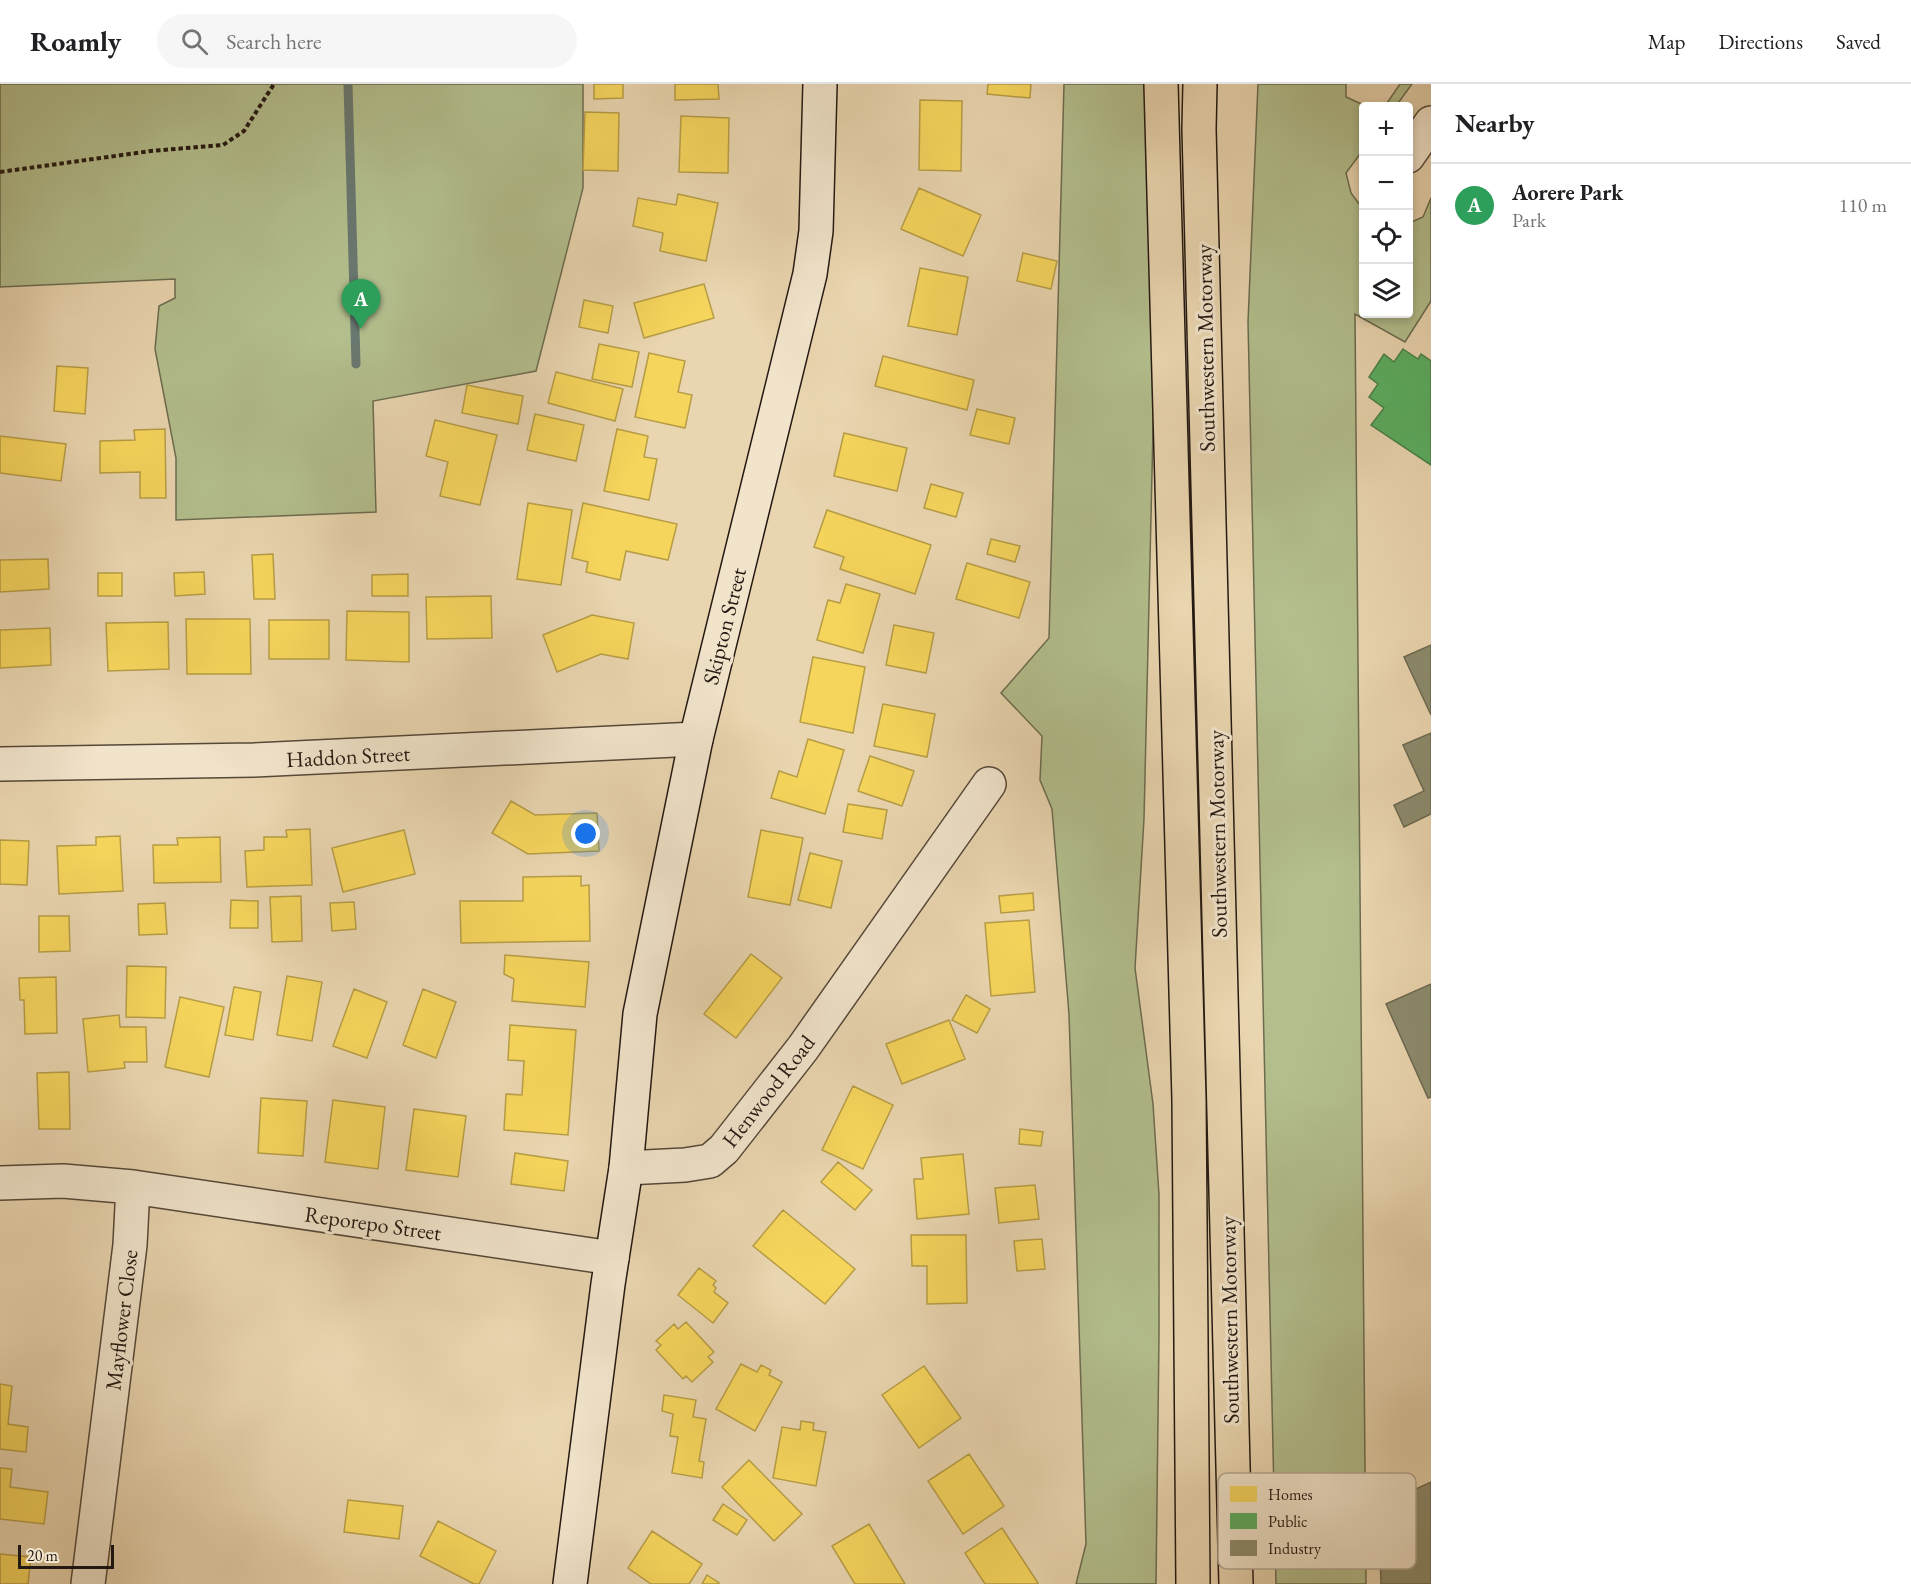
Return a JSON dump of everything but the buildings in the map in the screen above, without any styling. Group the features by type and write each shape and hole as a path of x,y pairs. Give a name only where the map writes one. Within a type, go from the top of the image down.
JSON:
{"highway":[{"name":"Southwestern Motorway","path":"1161,84 1189,1100 1193,1584"},
{"name":"Southwestern Motorway","path":"1200,84 1199,129 1233,1473"},
{"name":"Southwestern Motorway","path":"1236,1569 1236,1584"}],"street":[{"name":"Skipton Street","path":"626,1168 640,1014 696,739 810,274 816,231 820,84"},
{"path":"1413,149 1431,123"},
{"name":"Haddon Street","path":"0,764 254,760 696,739"},
{"name":"Henwood Road","path":"626,1168 685,1165 710,1161 724,1149 803,1048 989,783"},
{"path":"570,1584 612,1258 626,1168"},
{"path":"0,1183 63,1181 133,1187"},
{"name":"Reporepo Street","path":"133,1187 612,1258"},
{"name":"Mayflower Close","path":"88,1584 130,1245 133,1187"}],"path":[{"path":"0,172 151,150 223,145 244,131 274,84"}],"green space":[{"path":"0,84 583,84 583,188 536,371 373,401 376,512 176,520 176,458 155,349 159,306 175,298 175,279 0,287"},
{"path":"1064,84 1161,84 1144,819 1135,968 1153,1104 1159,1195 1156,1584 1076,1584 1086,1544 1069,1014 1052,809 1040,780 1042,736 1001,693 1049,638"},
{"path":"1258,84 1346,84 1346,97 1359,103 1359,155 1346,173 1351,193 1359,204 1359,316 1355,314 1365,1473 1274,1473 1248,322"},
{"path":"1400,84 1412,84 1399,102 1388,102"},
{"path":"1431,198 1431,301 1405,342 1362,318 1413,318 1413,221 1423,217"},
{"path":"1276,1569 1366,1569 1366,1584 1276,1584"}],"waterway":[{"path":"348,84 356,364"}],"place":[{"name":"Aorere Park","path":"361,329"}]}
